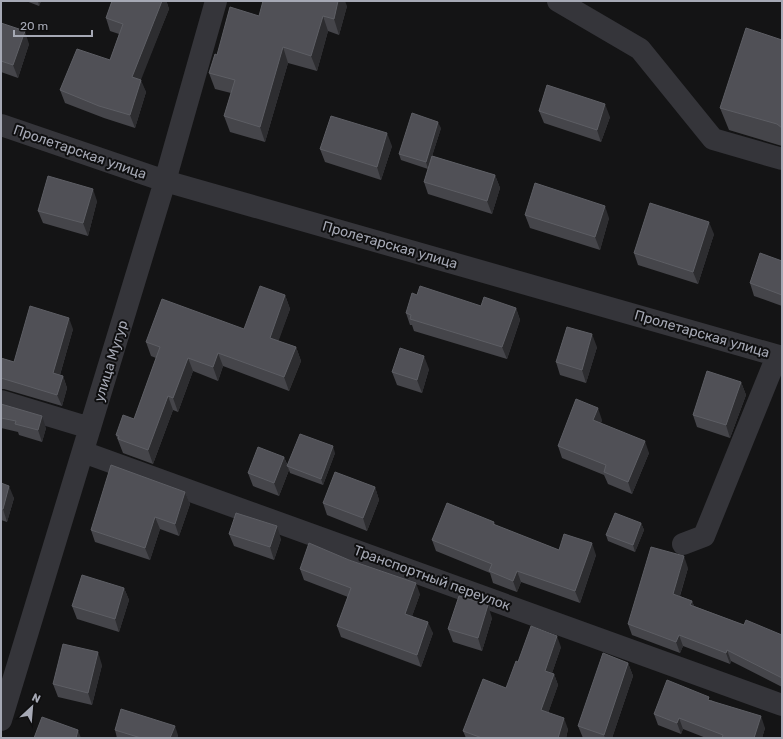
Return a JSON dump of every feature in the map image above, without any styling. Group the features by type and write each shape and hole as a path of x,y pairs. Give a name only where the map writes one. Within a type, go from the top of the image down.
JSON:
{"street":[{"name":"улица Мугур","path":"1,720 166,181 216,1"},
{"path":"558,1 640,50 713,138 782,159"},
{"name":"Пролетарская улица","path":"1,125 166,181 780,357"},
{"path":"684,544 704,536 780,357"},
{"path":"1,401 90,428"},
{"name":"Транспортный переулок","path":"83,452 782,705"}],"building":[{"path":"112,1 162,1 132,77 141,80 130,115 99,106 60,90 77,49 110,60 123,24 106,18"},
{"path":"263,1 338,1 334,19 323,16 311,56 283,47 260,127 224,116 235,80 209,73 215,54 217,55 230,7 259,16"},
{"path":"1,23 25,31 13,65 1,61"},
{"path":"746,28 782,40 782,128 777,124 720,108"},
{"path":"547,85 605,104 597,130 539,111"},
{"path":"412,113 438,122 426,162 399,154"},
{"path":"331,116 387,133 377,167 320,149"},
{"path":"432,156 495,175 487,201 424,182"},
{"path":"48,176 93,189 83,223 38,211"},
{"path":"535,183 605,206 595,237 525,215"},
{"path":"650,203 709,222 693,272 634,253"},
{"path":"760,253 782,261 782,295 750,283"},
{"path":"260,286 285,295 270,338 296,347 284,377 218,353 213,367 188,358 173,398 168,396 148,450 118,439 119,436 116,435 123,415 134,419 160,347 146,342 162,299 244,329"},
{"path":"420,286 481,306 484,297 516,308 502,347 410,319 411,315 406,313 412,293 417,295"},
{"path":"30,306 69,318 53,373 63,376 57,395 1,378 1,358 14,362"},
{"path":"567,327 592,334 582,370 556,362"},
{"path":"400,348 424,356 417,380 392,372"},
{"path":"707,371 741,382 726,425 693,415"},
{"path":"576,399 598,408 593,420 645,441 628,482 604,472 606,465 558,446"},
{"path":"1,404 42,416 38,430 15,424 16,421 1,418"},
{"path":"300,434 333,446 321,479 287,466"},
{"path":"258,447 284,457 274,483 248,473"},
{"path":"111,465 185,492 175,524 155,517 145,548 91,530"},
{"path":"335,472 375,487 363,518 323,503"},
{"path":"1,483 9,486 3,509 1,509"},
{"path":"447,503 494,522 493,524 559,550 564,534 592,543 575,591 517,571 513,581 489,571 492,564 432,540"},
{"path":"236,513 277,526 270,547 229,534"},
{"path":"615,513 641,523 633,545 606,535"},
{"path":"309,543 349,560 416,583 405,614 428,622 417,655 337,626 351,588 300,569"},
{"path":"651,547 684,556 673,594 692,601 690,605 744,625 746,620 782,635 782,678 727,650 726,653 679,635 676,642 628,624"},
{"path":"82,575 124,588 115,619 72,606"},
{"path":"459,596 488,605 478,638 448,629"},
{"path":"531,626 557,636 545,671 554,674 541,710 564,718 558,738 482,738 463,731 483,679 506,688 516,661 518,662"},
{"path":"63,644 98,652 88,693 53,684"},
{"path":"603,653 628,663 604,735 578,726"},
{"path":"667,680 709,697 708,700 761,716 754,738 722,738 723,735 679,718 677,723 654,714"},
{"path":"121,709 175,726 170,738 141,738 115,730"},
{"path":"42,717 78,730 76,738 34,738"}]}
